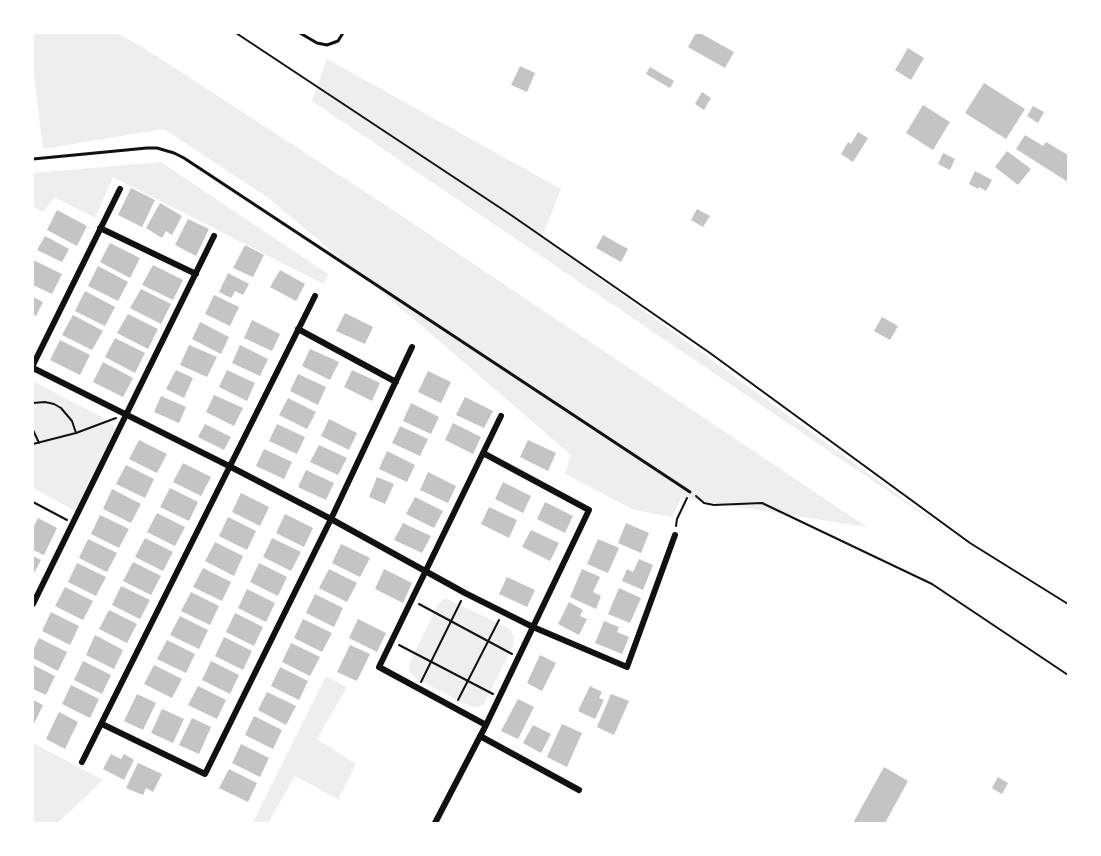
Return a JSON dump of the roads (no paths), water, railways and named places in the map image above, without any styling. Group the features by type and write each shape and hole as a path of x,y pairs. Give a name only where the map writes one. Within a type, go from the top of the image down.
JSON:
{"street":[{"path":"120,189 33,366 331,519 465,593 533,627 627,667 675,535"},
{"path":"100,228 196,274"},
{"path":"33,604 214,236"},
{"path":"82,762 315,296"},
{"path":"298,329 396,382"},
{"path":"102,724 205,774 331,519 412,347"},
{"path":"486,725 379,666 501,416"},
{"path":"435,823 486,725 589,510 483,453"},
{"path":"480,736 579,790"}],"lane":[{"path":"300,33 317,43 327,45 338,41 343,33"},
{"path":"33,159 147,148 157,148 184,158 690,492"}]}
